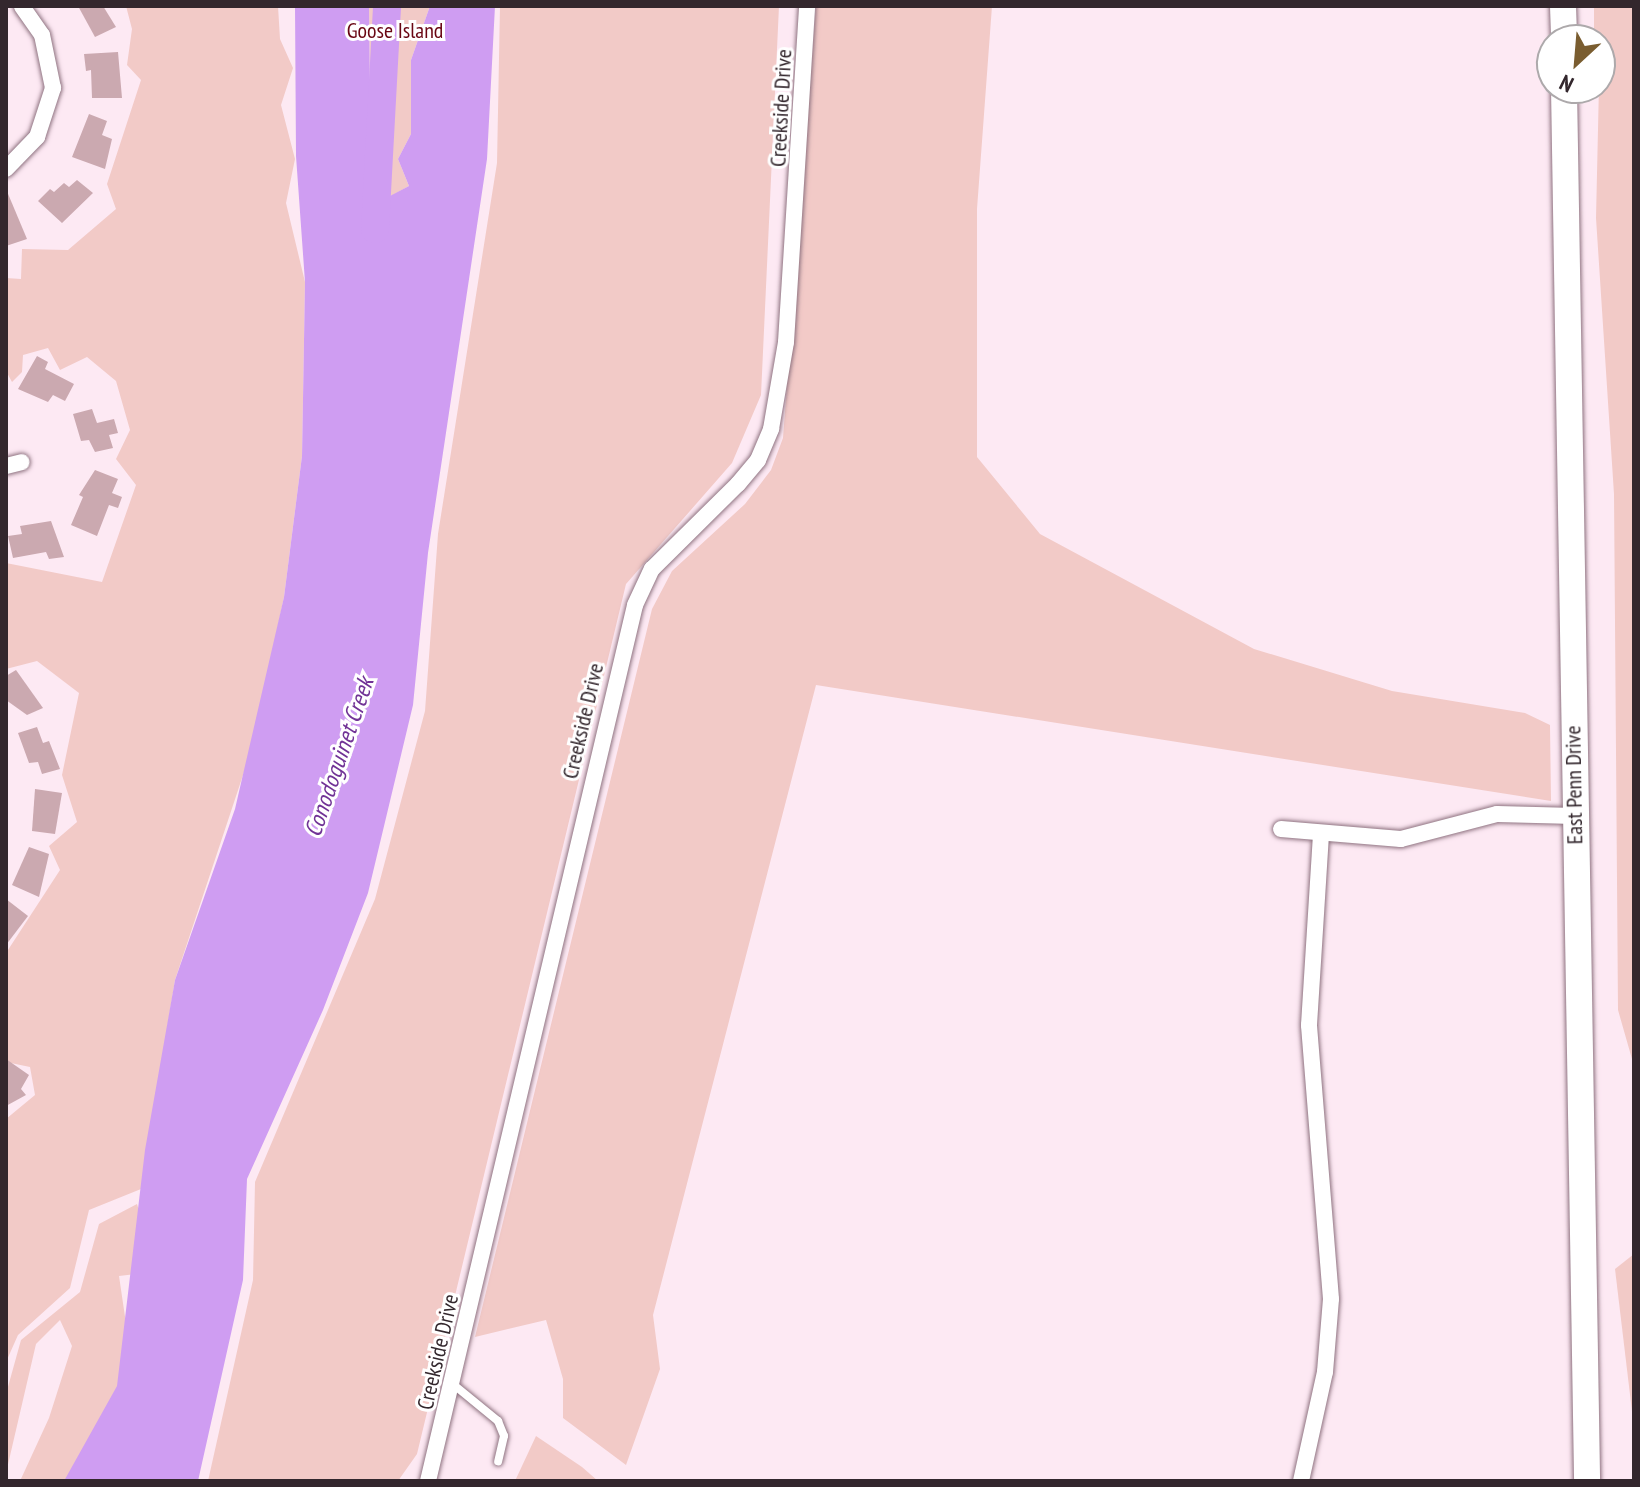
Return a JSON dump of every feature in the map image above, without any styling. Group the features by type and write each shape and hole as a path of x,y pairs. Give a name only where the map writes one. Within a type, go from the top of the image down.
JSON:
{"main road":[{"name":"East Penn Drive","path":"1564,104 1587,1481"}],"street":[{"path":"6,169 37,137 53,88 42,35 22,6"},
{"name":"Creekside Drive","path":"428,1481 454,1385 635,605 652,569 758,460 771,429 786,342 807,6"},
{"path":"1281,829 1401,839 1497,814 1575,816"},
{"path":"1301,1481 1325,1372 1331,1299 1309,1025 1321,833"}],"lane":[{"path":"454,1385 498,1421 504,1436 498,1461"}],"green space":[{"path":"126,6 278,6 280,39 293,68 281,105 295,159 286,203 305,282 302,456 284,597 252,748 175,980 141,1189 89,1210 70,1288 18,1335 6,1362 6,1119 35,1095 30,1067 6,1062 6,953 60,870 49,846 77,822 62,775 79,693 37,661 6,669 6,563 102,582 136,485 116,459 130,430 116,381 87,357 60,370 48,348 23,355 22,372 12,382 6,371 6,278 21,279 22,249 68,250 116,209 107,184 141,80 127,65 132,29"},
{"name":"Goose Island","path":"369,6 430,6 411,60 411,134 398,159 409,186 389,197 371,189"},
{"path":"500,6 779,6 761,395 732,463 626,584 417,1454 398,1481 208,1481 253,1280 255,1182 375,899 425,711 438,534 497,163"},
{"path":"816,6 992,6 977,209 977,457 1040,534 1254,649 1392,691 1525,713 1550,725 1551,801 816,685 653,1315 660,1369 626,1465 563,1418 563,1379 546,1320 475,1337 652,609 672,571 745,504 771,470 783,438"},
{"path":"1594,6 1634,6 1634,1066 1618,1010 1614,494 1596,218 1599,104 1616,104 1616,24 1594,24"},
{"path":"137,1204 143,1224 136,1274 119,1276 128,1337 122,1386 71,1481 20,1481 49,1418 72,1346 60,1320 36,1344 6,1473 6,1394 21,1340 80,1292 99,1224"},
{"path":"1634,1254 1634,1428 1615,1269"},
{"path":"536,1436 582,1467 598,1481 515,1481"}],"water":[{"path":"295,6 369,6 371,189 388,197 409,186 398,159 411,134 411,60 430,6 495,6 487,159 428,553 413,705 368,893 323,1010 247,1179 243,1280 198,1481 64,1481 117,1386 145,1150 175,980 235,809 284,597 302,456 305,282 296,156"}],"building":[{"path":"78,6 103,6 116,27 95,37"},
{"path":"118,52 122,98 92,98 91,70 86,71 84,54"},
{"path":"89,114 107,121 102,135 112,139 105,169 72,157"},
{"path":"77,180 93,193 62,223 38,201 50,189 54,192 64,183 69,187"},
{"path":"6,189 27,239 6,246"},
{"path":"37,356 48,362 45,369 74,384 65,401 53,395 48,402 18,389"},
{"path":"92,409 97,423 114,419 118,433 109,435 113,448 95,452 89,440 81,441 73,414"},
{"path":"95,470 118,479 112,493 122,497 118,508 109,505 97,536 71,525 83,497 79,495"},
{"path":"51,521 64,557 49,559 46,552 13,558 8,536 22,534 20,526"},
{"path":"16,670 43,708 27,715 6,700 6,676"},
{"path":"37,727 43,743 49,741 60,769 42,774 38,762 29,763 18,733"},
{"path":"35,789 62,793 55,834 32,831"},
{"path":"29,847 49,854 39,897 12,885"},
{"path":"6,899 28,916 6,945"},
{"path":"6,1059 29,1075 21,1089 26,1095 6,1106"}],"waterway":[{"name":"Conodoguinet Creek","path":"375,229 387,6"}]}
